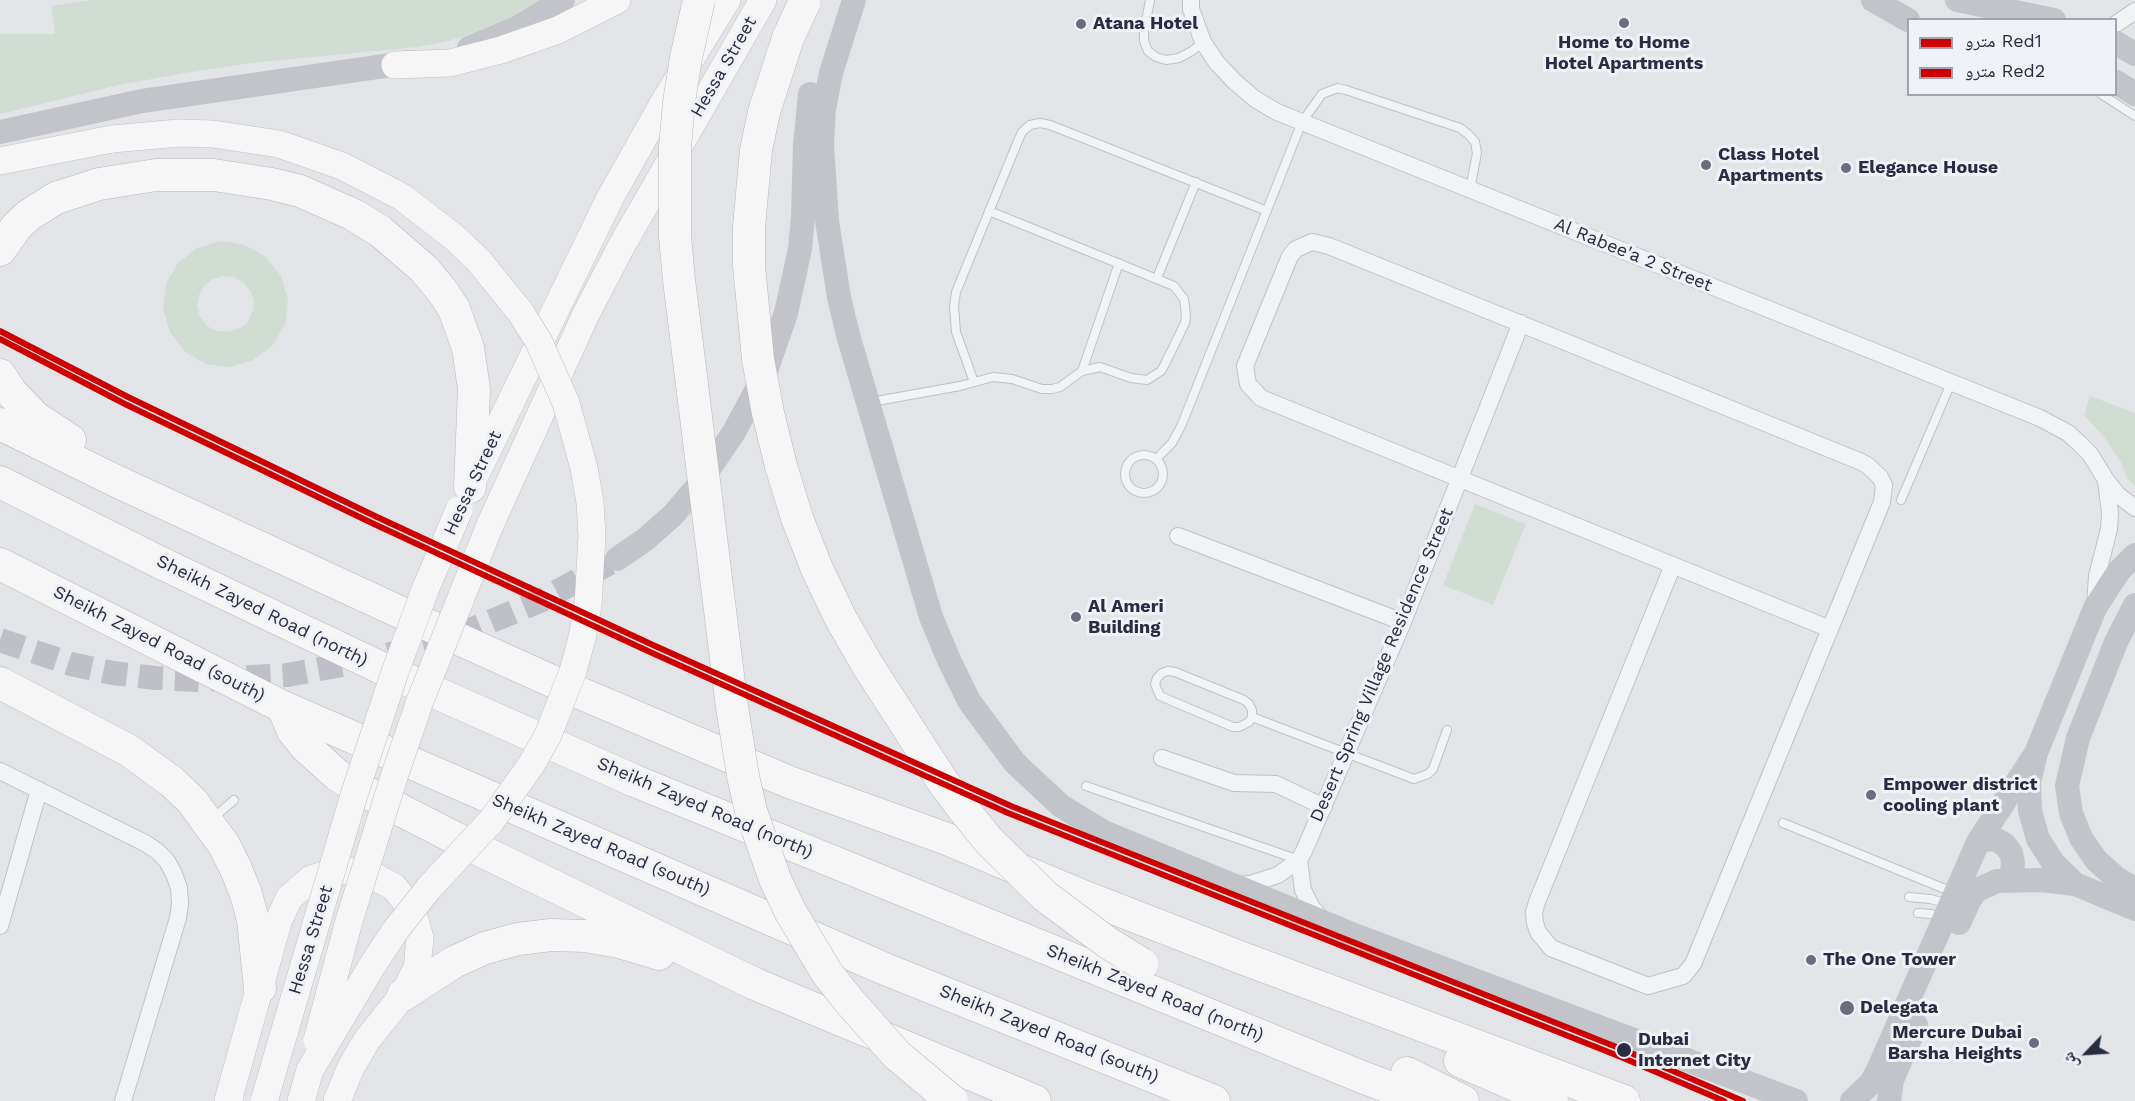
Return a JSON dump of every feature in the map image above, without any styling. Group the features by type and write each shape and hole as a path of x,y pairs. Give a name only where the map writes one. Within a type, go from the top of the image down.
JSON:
{"highway":[{"path":"699,0 679,102 675,147 675,236 732,707 748,799 775,879 790,911 827,973 880,1037 923,1078 952,1101"},
{"path":"805,1 785,47 764,112 756,150 749,227 749,266 758,359 780,466 797,518 822,579 868,666 940,779 964,810 996,848 1045,896 1076,920 1142,964 1425,1080 1463,1101"},
{"path":"0,249 17,226 29,215 56,198 99,184 156,175 214,175 272,184 300,191 354,215 388,237 424,269 454,309 468,348 473,378 464,499"},
{"path":"0,375 22,405 49,428 244,528 327,578"},
{"path":"0,424 116,481 554,682 789,782 947,839 1093,900 1242,958 1624,1101"},
{"name":"Sheikh Zayed Road (north)","path":"0,482 159,562 396,675 635,781 1426,1101"},
{"name":"Sheikh Zayed Road (south)","path":"0,564 283,707 885,969 1214,1101"},
{"path":"0,683 128,750 151,765 179,788 209,822 232,861 246,894 253,920 260,988"},
{"path":"283,707 293,731 306,747 337,775 354,786 754,984 1035,1101"},
{"path":"403,995 454,962 484,948 518,939 551,935 585,936 619,942 754,984"},
{"path":"1242,958 1339,1009 1552,1101"}],"main road":[{"path":"0,132 142,101 395,65 452,53 496,38 537,17 563,0"},
{"path":"395,65 450,63 501,50 558,30 617,0"},
{"name":"Hessa Street","path":"264,1101 354,795 391,683 464,499 610,198 664,102 727,0"},
{"name":"Hessa Street","path":"301,1101 349,921 395,774 420,701 490,525 586,314 622,245 763,0"},
{"path":"617,559 646,539 673,515 696,488 734,432 765,374 786,313 800,249 808,107 815,71 832,27 848,0"},
{"path":"854,0 831,73 824,109 823,182 830,250 839,297 931,617 969,701 996,739 1037,785 1061,806 1104,832 1326,923 1796,1101"},
{"path":"1873,0 1907,20"},
{"path":"1957,0 2044,18"},
{"path":"2117,44 2135,54"},
{"path":"2117,83 2135,94"},
{"path":"0,161 112,139 168,134 213,134 279,144 342,166 402,197 446,230 479,261 521,313 538,342 562,393 584,468 590,502 592,536 588,604 573,671 548,735 531,765 499,811 429,888 395,931 310,1070"},
{"path":"2075,884 2054,864 2038,839 2030,811 2029,782 2036,753 2095,608 2113,580 2135,555"},
{"path":"2135,605 2116,642 2078,738 2067,786 2071,813 2081,838 2096,860 2116,878 2135,889"},
{"path":"1852,1101 1861,1095 1874,1077 1978,842 2036,753"},
{"path":"1978,842 1988,839 1997,840 2005,845 2011,853 2013,862 2012,872 2007,880"},
{"path":"228,1101 278,922 289,898 311,879 339,870 368,873 394,887 412,910 420,938 417,968 403,995 367,1040 351,1068 337,1101"},
{"path":"1889,1101 1892,1080 1970,899 1986,884 2007,880 2041,880 2075,884 2135,909"}],"street":[{"name":"Al Rabee'a 2 Street","path":"1191,0 1191,9 1203,42 1217,63 1248,93 1277,112 2040,418 2068,433 2090,454 2118,495 2135,508"},
{"path":"2117,23 2135,11"},
{"path":"1673,565 1537,902 1535,923 1538,932 1551,948 1648,986 1683,976 1689,971 1830,629 1882,502 1884,485 1880,477 1859,461 1329,246 1312,242 1296,249 1290,256 1245,366 1248,384 1261,398 1459,478 1673,565 1830,629"},
{"name":"Desert Spring Village Residence Street","path":"1302,856 1403,622 1521,323"},
{"name":"Al Rabee'a 2 Street","path":"2095,608 2097,576 2109,529 2110,513 2106,480"},
{"path":"1178,536 1403,622"},
{"path":"1162,758 1234,783 1276,784 1324,807"},
{"path":"0,771 145,843 167,861 174,874 179,888 178,918 123,1101"},
{"path":"0,926 39,790"},
{"path":"1235,886 1264,881 1278,875 1302,856"},
{"path":"1302,856 1299,870 1303,890 1312,908 1326,923"}],"lane":[{"path":"1150,0 1144,31 1144,41 1148,51 1166,60 1179,58 1203,42"},
{"path":"1156,459 1172,443 1182,424 1302,122 1322,94 1338,88 1460,128 1475,142 1477,153 1470,189"},
{"path":"2104,96 2135,116"},
{"path":"974,382 956,332 954,306 959,286 1022,132 1030,125 1040,123 1050,125 1267,211"},
{"path":"1157,278 1196,182"},
{"path":"868,402 960,386 984,379 1003,377 1042,389 1052,389 1060,387 1082,370 1100,367 1139,380 1147,380 1161,371 1185,323 1184,299 1174,286 989,211"},
{"path":"1082,370 1119,263"},
{"path":"1901,500 1951,382"},
{"path":"1142,455 1149,455 1156,459 1163,472 1163,480 1159,487 1146,494 1131,489 1124,476 1129,461 1142,455"},
{"path":"1175,672 1244,700 1249,704 1252,717 1244,726 1233,726 1166,699 1156,690 1157,678 1162,673 1175,672"},
{"path":"1252,717 1407,777 1421,778 1432,769 1447,730"},
{"path":"1086,786 1302,856"},
{"path":"209,822 234,800"},
{"path":"1782,823 1950,905"},
{"path":"1909,897 1930,899 1950,905"},
{"path":"1918,913 1931,914 1950,905"}],"shaded area":[{"path":"93,0 544,0 518,15 469,35 444,42 417,47 251,63 185,73 119,85 0,114 0,34 55,34 51,6"},
{"path":"221,241 245,245 266,257 281,276 288,300 285,324 273,345 253,360 230,367 206,364 185,352 170,332 163,309 166,284 178,263 197,248","holes":["223,276 234,277 244,283 251,292 254,302 252,313 247,323 238,329 227,332 217,331 207,326 200,317 197,306 199,295 204,286 213,279"]},
{"path":"2090,396 2135,413 2135,486 2127,478 2122,464 2104,437 2084,415"},
{"path":"1475,504 1526,524 1493,605 1443,585"}],"tunnel":[{"path":"0,640 71,664 113,673 199,680 287,675 374,659 458,635 540,601 617,559"}],"metro line":[{"name":"Red1","path":"0,331 128,397 377,517 653,645 1011,806 1624,1050 1743,1101"},
{"name":"Red2","path":"0,339 125,404 374,524 650,652 1008,813 1621,1057 1724,1101"}],"place":[{"name":"Home to Home Hotel Apartments","path":"1624,23"},
{"name":"Atana Hotel","path":"1081,24"},
{"name":"Class Hotel Apartments","path":"1706,165"},
{"name":"Elegance House","path":"1846,168"},
{"name":"Al Ameri Building","path":"1076,617"},
{"name":"Empower district cooling plant","path":"1871,795"},
{"name":"The One Tower","path":"1811,960"},
{"name":"Delegata","path":"1847,1008"},
{"name":"Mercure Dubai Barsha Heights","path":"2034,1043"},
{"name":"Dubai Internet City","path":"1624,1050"}]}
